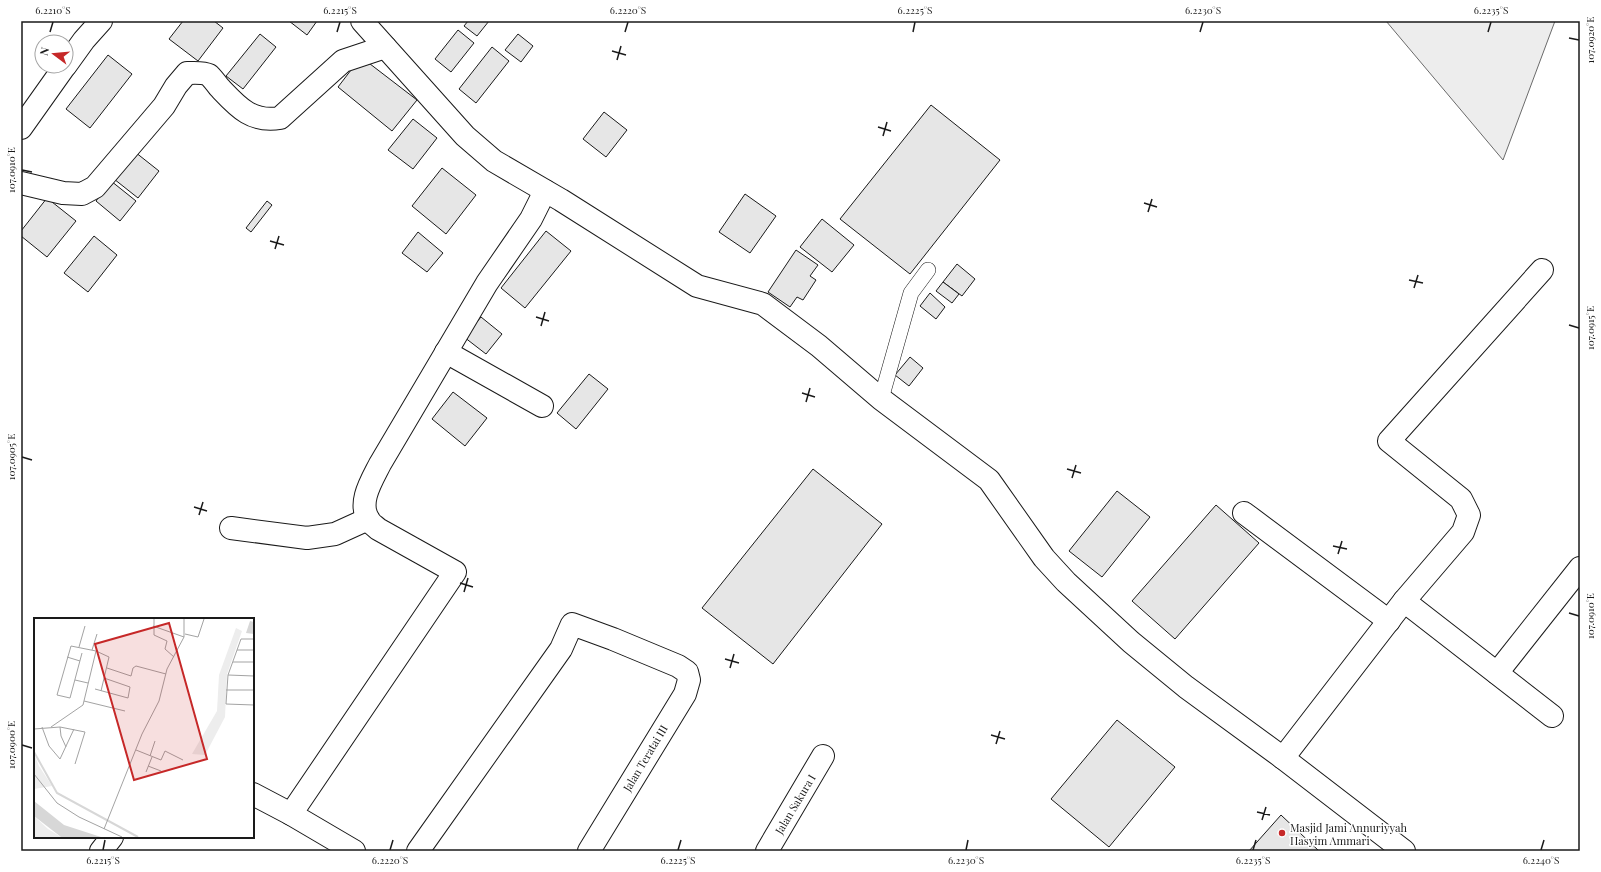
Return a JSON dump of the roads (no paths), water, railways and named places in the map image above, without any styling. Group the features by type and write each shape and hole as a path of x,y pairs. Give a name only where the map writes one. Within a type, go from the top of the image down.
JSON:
{"street":[{"path":"74,54 84,40 101,21"},
{"path":"362,21 464,136 494,161 585,215 697,286 762,304 818,346 881,399 989,480 1044,558 1066,582 1130,642 1186,687 1283,758 1404,851"},
{"path":"21,183 63,193 82,194 95,187 164,106 176,86 187,73 197,72 208,75 239,108 253,116 269,120 280,118 343,61 385,47"},
{"path":"21,128 60,74"},
{"path":"291,814 455,572 378,529 368,519 364,505 368,488 380,464 487,283 531,219 545,191"},
{"path":"1283,758 1404,602 1463,532 1469,515 1461,499 1390,441 1542,270"},
{"path":"446,352 542,406"},
{"path":"1244,513 1389,621"},
{"path":"231,528 307,538 335,534 368,519"},
{"path":"1497,673 1580,568"},
{"path":"1404,602 1552,716"},
{"name":"Jalan Teratai III","path":"418,851 561,649 572,624 678,666 687,672 689,680 685,694 589,851"},
{"name":"Jalan Sakura I","path":"767,851 823,756"},
{"path":"254,795 291,814 354,851"},
{"path":"101,851 111,838"}],"lane":[{"path":"881,399 911,293 928,270"}],"place":[{"name":"Masjid Jami Annuriyyah Hasyim Ammari","path":"1282,833"}]}
